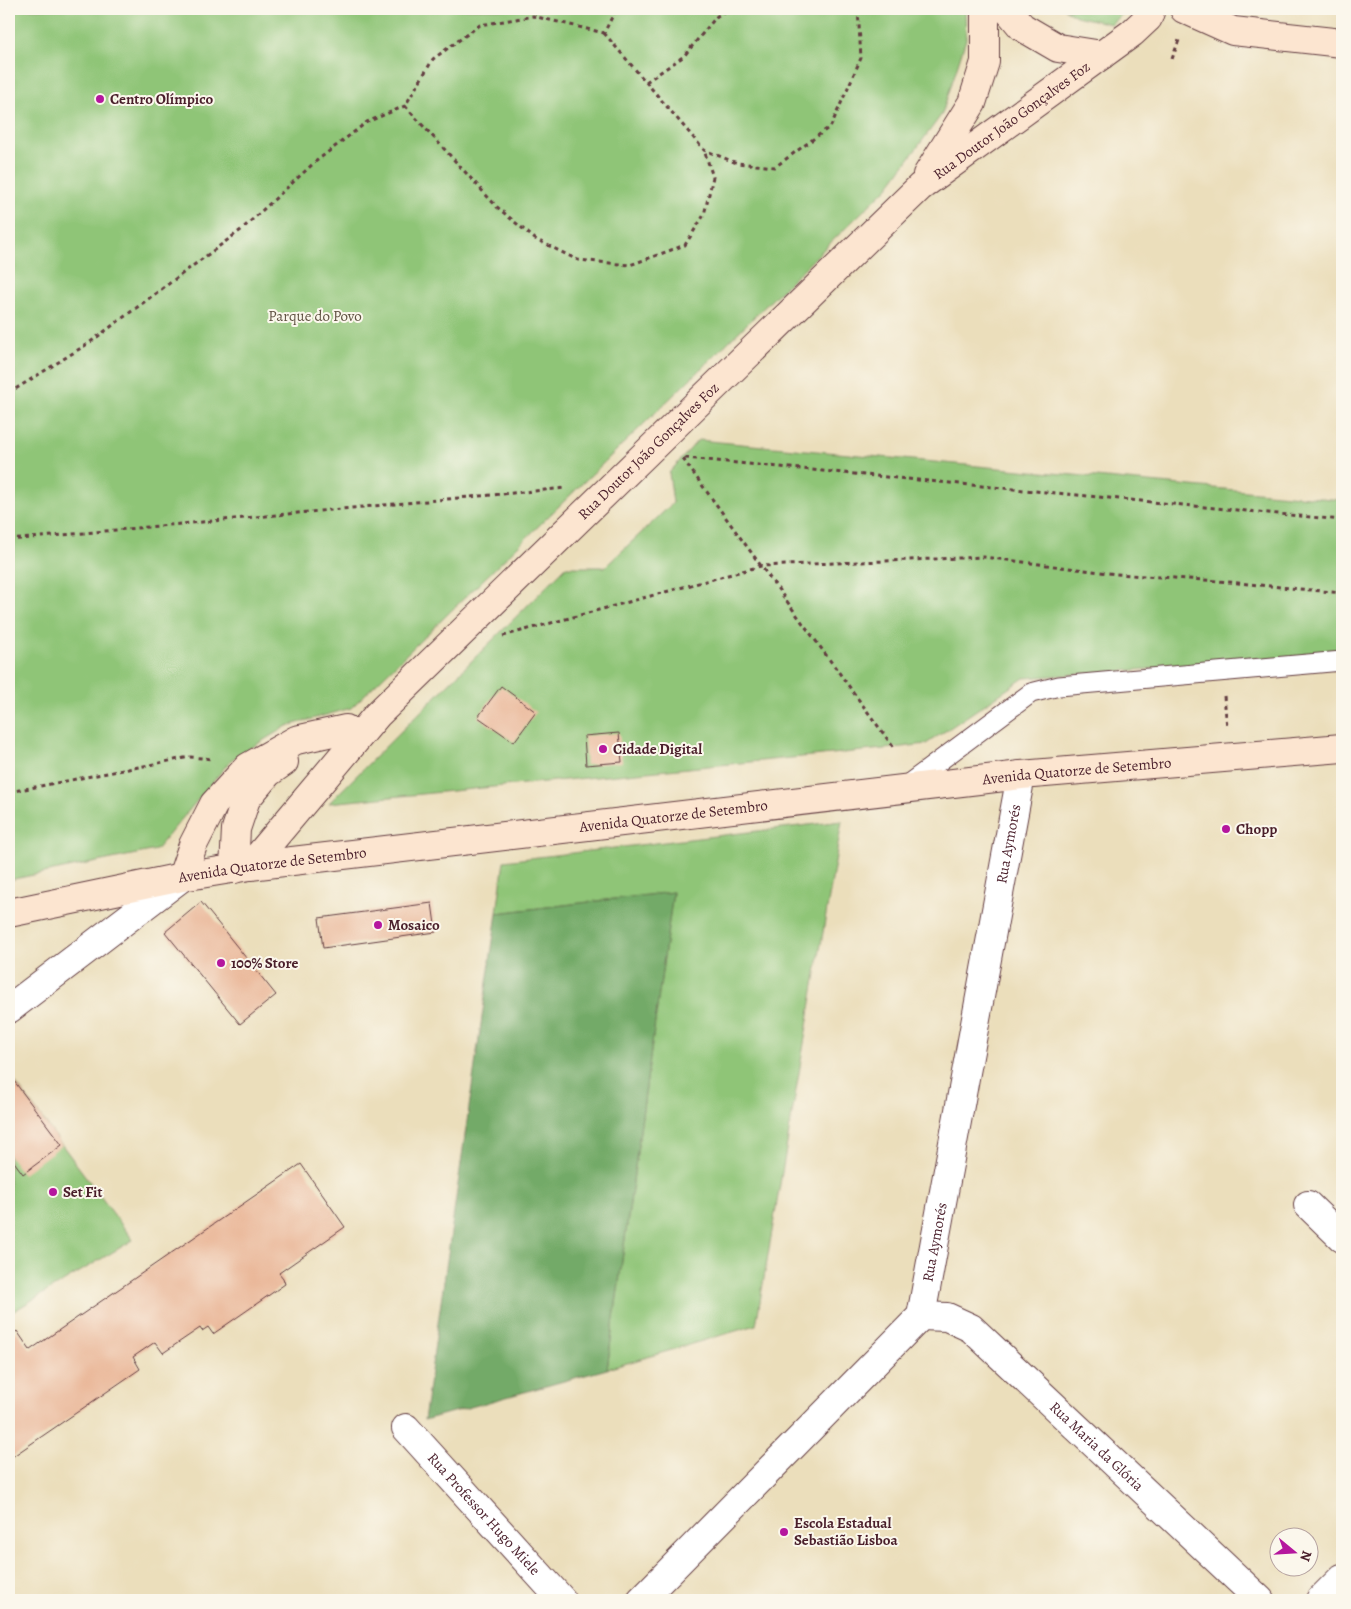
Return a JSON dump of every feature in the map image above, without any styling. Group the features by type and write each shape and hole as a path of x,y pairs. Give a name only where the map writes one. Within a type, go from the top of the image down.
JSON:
{"street":[{"name":"Rua Doutor João Gonçalves Foz","path":"920,186 972,104 985,62 986,9"},
{"path":"1007,9 1022,27 1058,48 1102,55"},
{"name":"Rua Doutor João Gonçalves Foz","path":"242,867 377,715 920,186 1102,55 1148,18 1151,9"},
{"path":"1184,9 1233,31 1342,43"},
{"name":"Rua Doutor João Gonçalves Foz","path":"242,867 236,829 246,799 268,773 302,750 377,715"},
{"path":"9,1008 182,877 193,845 214,804 248,767 296,740 346,729"},
{"name":"Avenida Quatorze de Setembro","path":"9,913 182,877 242,867 1021,775 1342,748"},
{"name":"Rua Aymorés","path":"921,1316 1021,775"},
{"path":"1308,1205 1342,1238"},
{"path":"641,1600 921,1316"},
{"name":"Rua Maria da Glória","path":"921,1316 946,1316 971,1328 1260,1600"},
{"name":"Rua Professor Hugo Miele","path":"406,1428 562,1600"},
{"path":"1320,1600 1342,1578"}],"lane":[{"path":"900,790 1031,693 1059,686 1342,661"}],"path":[{"path":"604,34 616,9"},
{"path":"646,82 684,56 717,16 731,9"},
{"path":"704,150 737,163 775,167 831,126 861,58 858,9"},
{"path":"9,393 89,343 241,230 315,162 367,122 406,106 432,59 480,25 533,16 604,34 704,150 713,177 704,215 685,245 630,264 578,260 534,239 496,207 406,106"},
{"path":"894,748 682,458 1342,520"},
{"path":"9,540 570,488"},
{"path":"502,636 761,566 984,557 1116,574 1218,581 1342,593"},
{"path":"1221,672 1230,758"},
{"path":"9,792 190,757 215,759"}],"green space":[{"name":"Parque do Povo","path":"9,9 965,9 966,39 942,114 888,187 351,708 287,726 231,760 156,850 9,880"},
{"path":"1064,9 1127,9 1111,24 1076,16"},
{"path":"698,440 1342,500 1342,655 1024,678 926,744 329,803 566,567 605,567 673,503 669,473"},
{"path":"842,821 756,1325 607,1369 673,892 497,913 504,861"},
{"path":"673,892 607,1369 424,1420 497,913"},
{"name":"Set Fit","path":"9,1074 133,1240 9,1314"}],"building":[{"path":"501,686 536,712 514,742 478,717"},
{"name":"Cidade Digital","path":"619,733 622,762 586,765 584,736"},
{"name":"100% Store","path":"201,902 276,995 240,1024 165,932"},
{"name":"Mosaico","path":"432,903 436,932 323,948 319,918"},
{"path":"11,1077 62,1145 23,1174 9,1155 9,1078"},
{"path":"301,1164 345,1227 279,1273 285,1284 213,1334 208,1327 202,1331 200,1328 163,1353 155,1342 133,1357 140,1369 9,1459 9,1337 17,1331 30,1350"}],"place":[{"name":"Centro Olímpico","path":"100,99"},
{"name":"Cidade Digital","path":"603,749"},
{"name":"Chopp","path":"1226,829"},
{"name":"Mosaico","path":"378,925"},
{"name":"100% Store","path":"221,963"},
{"name":"Set Fit","path":"53,1192"},
{"name":"Escola Estadual Sebastião Lisboa","path":"784,1532"}]}
